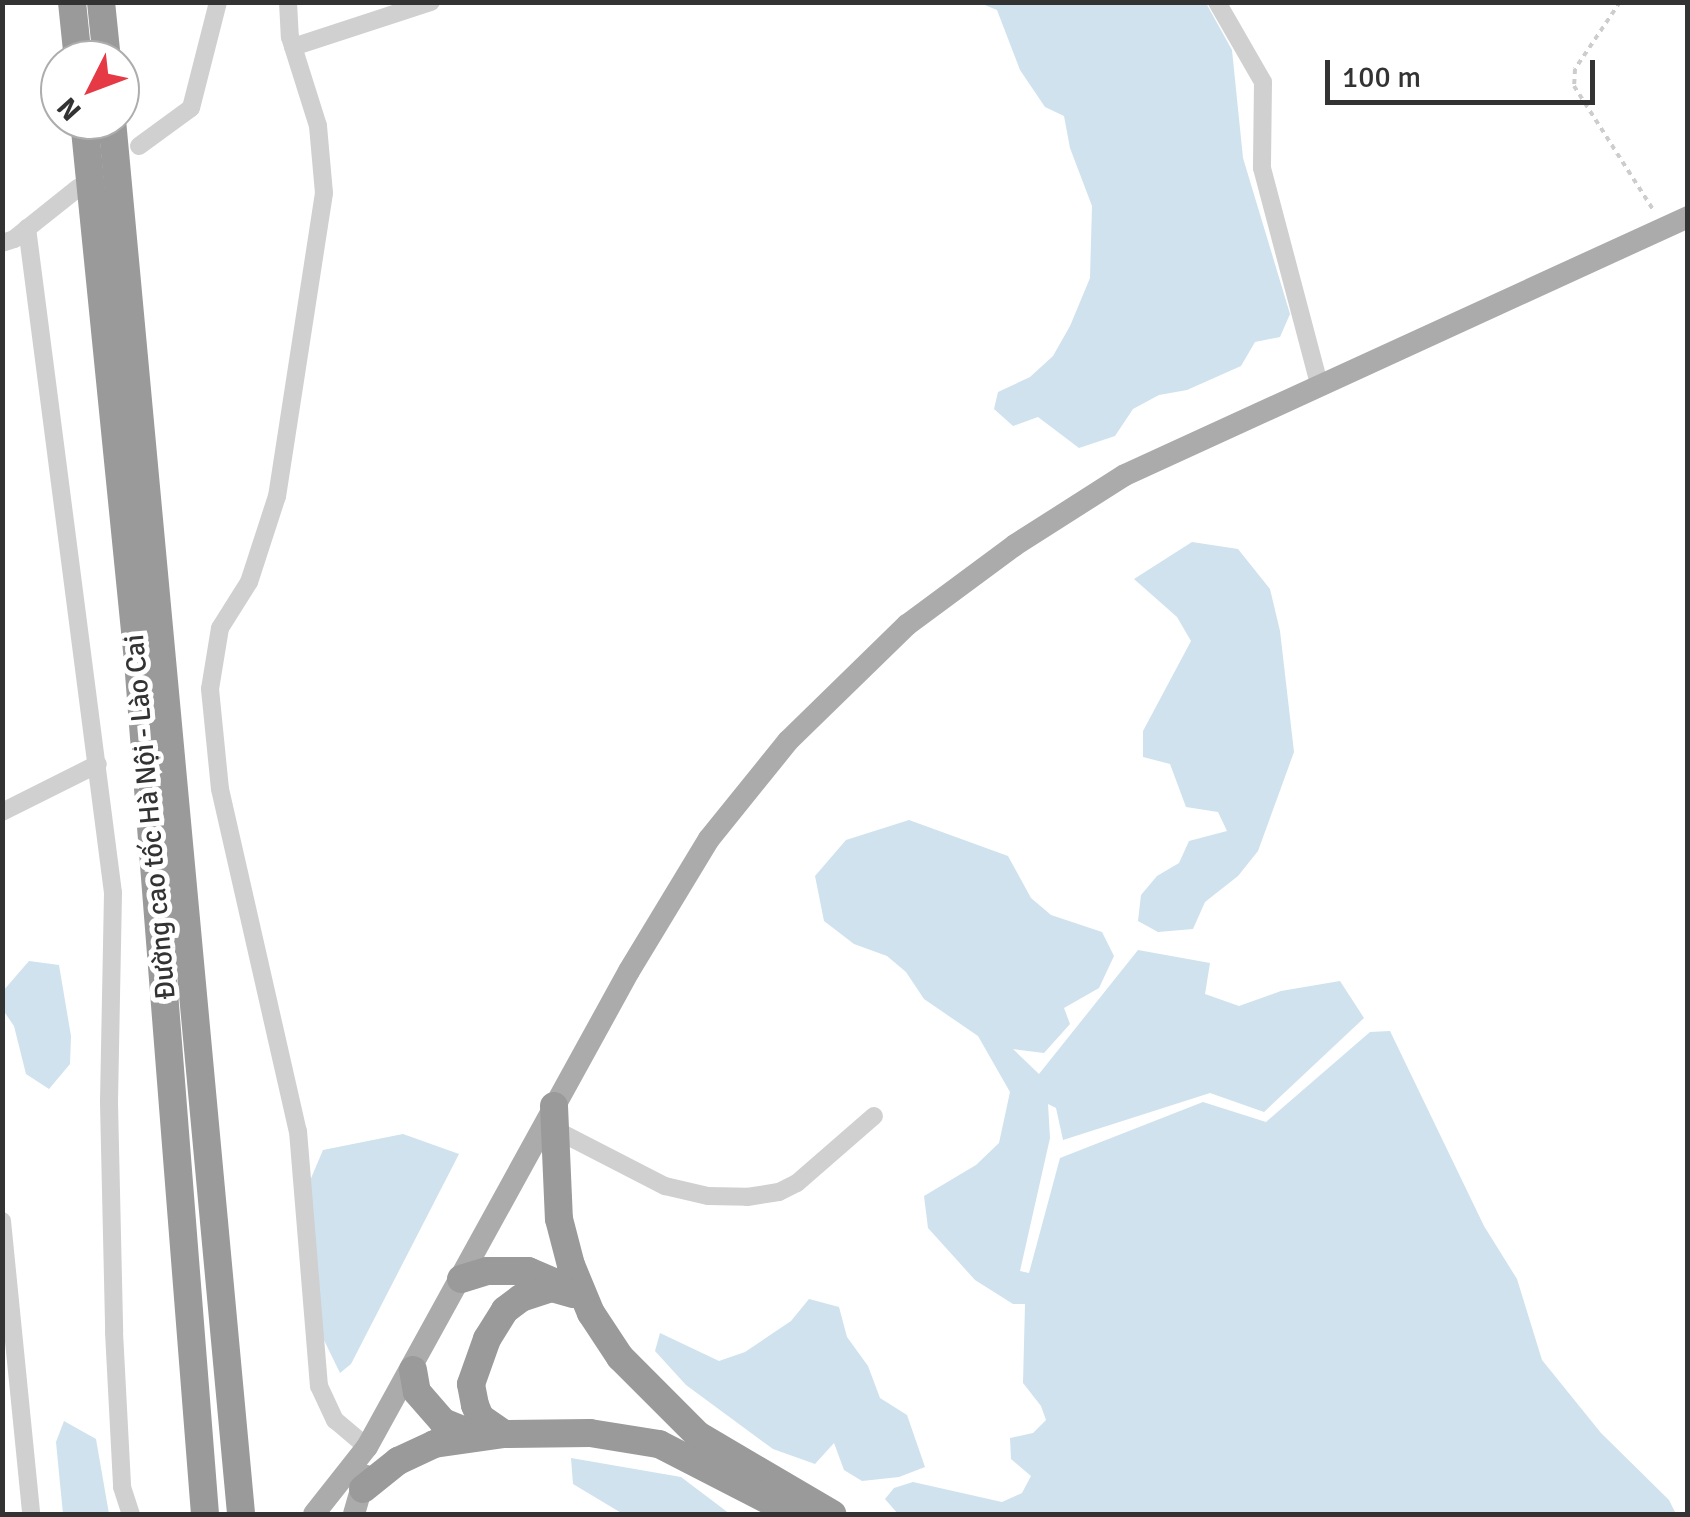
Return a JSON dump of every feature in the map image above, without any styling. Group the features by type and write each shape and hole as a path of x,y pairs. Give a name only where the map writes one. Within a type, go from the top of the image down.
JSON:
{"highway":[{"path":"72,2 76,40"},
{"path":"101,2 105,40"},
{"name":"Đường cao tốc Hà Nội - Lào Cai","path":"86,140 138,661 205,1514"},
{"name":"Đường cao tốc Hà Nội - Lào Cai","path":"114,140 241,1514"},
{"path":"554,1117 560,1219 582,1303"},
{"path":"461,1279 487,1271 528,1271 553,1278 582,1303 620,1357 698,1434 832,1514"},
{"path":"491,1436 473,1395 475,1364 505,1310 520,1298 552,1288 582,1303"},
{"path":"412,1370 417,1392 443,1422 491,1436"},
{"path":"359,1502 398,1461 434,1444 491,1436 590,1434 659,1444 795,1514"}],"main road":[{"path":"314,1514 367,1448 709,839 788,740 907,625 1016,544 1125,475 1318,384 1681,225"},
{"path":"359,1502 367,1448"}],"street":[{"path":"139,146 191,108 218,2"},
{"path":"288,2 293,46 318,126 324,193 277,496 249,582 220,628 210,689 220,789 298,1131 318,1386 335,1420 367,1448"},
{"path":"293,46 431,2"},
{"path":"1217,2 1262,82 1262,168 1318,384"},
{"path":"2,243 78,188"},
{"path":"27,228 113,893 109,1103 114,1332 122,1486 132,1514"},
{"path":"2,812 98,764"},
{"path":"554,1117 665,1186 708,1196 747,1197 796,1183 874,1116"},
{"path":"2,1221 31,1514"}],"path":[{"path":"1620,2 1576,69 1574,86 1681,225"}],"water":[{"path":"980,3 1206,3 1232,50 1243,158 1290,314 1280,337 1255,342 1241,366 1187,390 1159,395 1133,409 1115,436 1079,448 1038,417 1013,426 994,409 998,392 1030,377 1053,356 1070,326 1090,278 1092,206 1070,148 1064,116 1045,107 1020,70 997,10"},
{"path":"1192,542 1238,549 1270,589 1280,631 1294,752 1258,851 1238,876 1205,902 1193,929 1158,932 1138,921 1141,895 1157,876 1179,863 1189,841 1227,831 1218,812 1186,807 1170,764 1143,757 1143,731 1191,641 1177,617 1134,579"},
{"path":"909,820 1008,856 1031,898 1051,915 1102,932 1114,956 1099,988 1064,1008 1070,1024 1044,1053 1013,1049 1039,1074 1138,950 1210,963 1205,994 1239,1006 1281,991 1340,981 1364,1018 1264,1112 1210,1093 1063,1140 1056,1108 1048,1104 1050,1138 1020,1271 1029,1273 1060,1158 1203,1102 1266,1122 1370,1032 1390,1031 1484,1226 1517,1279 1542,1360 1601,1433 1669,1500 1676,1514 898,1514 885,1499 894,1488 913,1482 1002,1502 1022,1493 1031,1476 1011,1459 1010,1438 1033,1433 1046,1420 1041,1406 1023,1383 1025,1304 1013,1304 975,1280 928,1228 924,1196 976,1165 999,1143 1010,1092 978,1036 924,999 906,972 887,956 854,944 824,921 815,876 846,840"},
{"path":"29,961 59,965 71,1036 70,1064 49,1089 26,1074 14,1026 3,1010 3,991"},
{"path":"403,1134 459,1154 351,1364 340,1373 322,1336 309,1183 323,1150"},
{"path":"809,1299 839,1307 847,1337 868,1366 880,1398 907,1415 925,1467 899,1477 862,1481 844,1470 834,1443 815,1464 773,1449 686,1385 655,1351 660,1333 719,1361 745,1352 791,1321"},
{"path":"64,1421 96,1439 109,1514 63,1514 56,1442"},
{"path":"571,1458 681,1477 730,1514 623,1514 573,1484"}]}
